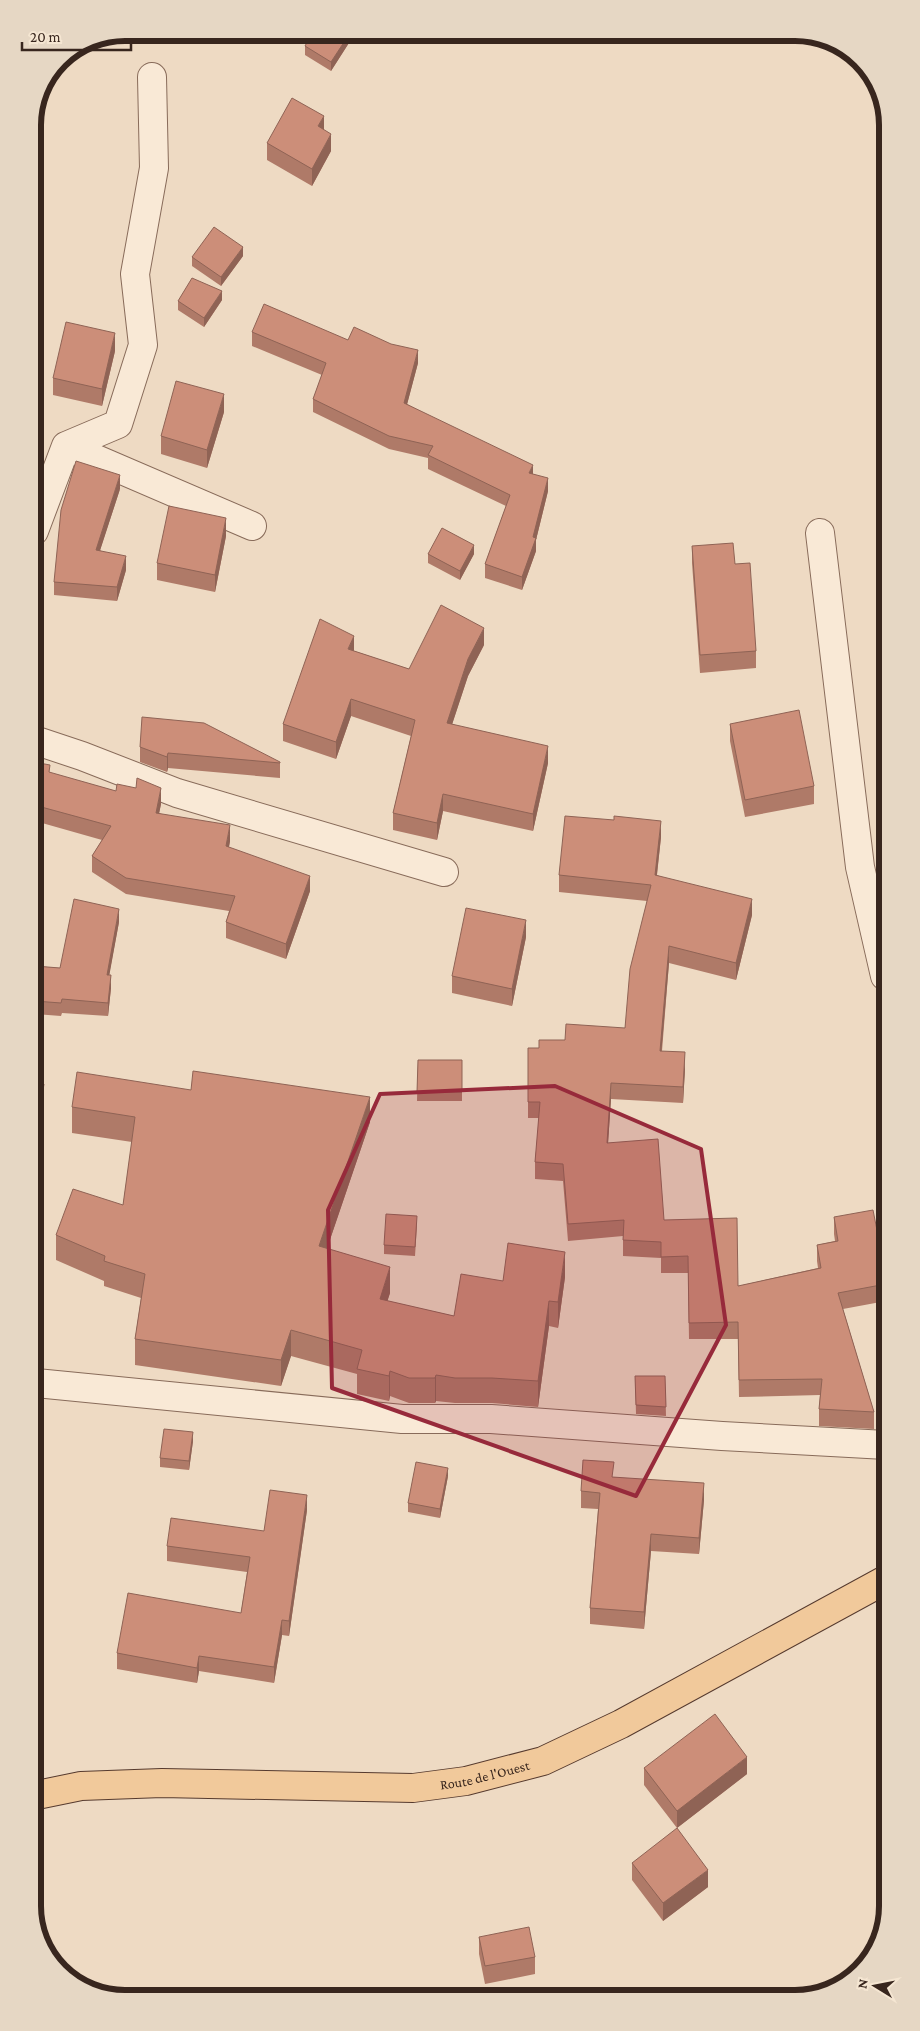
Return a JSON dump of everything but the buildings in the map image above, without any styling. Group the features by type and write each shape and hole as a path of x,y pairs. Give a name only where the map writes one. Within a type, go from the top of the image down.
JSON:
{"main road":[{"name":"Route de l'Ouest","path":"41,1793 81,1786 162,1783 413,1788 466,1781 543,1761 622,1724 879,1583"}],"street":[{"path":"41,512 66,446 118,424 143,345 135,274 154,168 152,77"},
{"path":"66,446 252,526"},
{"path":"820,534 860,867 879,950"},
{"path":"41,742 82,756 177,793 444,872"},
{"path":"41,1384 402,1420 491,1419 722,1436 879,1445"}],"highlighted area":[{"path":"555,1086 701,1149 726,1325 636,1496 332,1388 328,1210 380,1094"}]}
